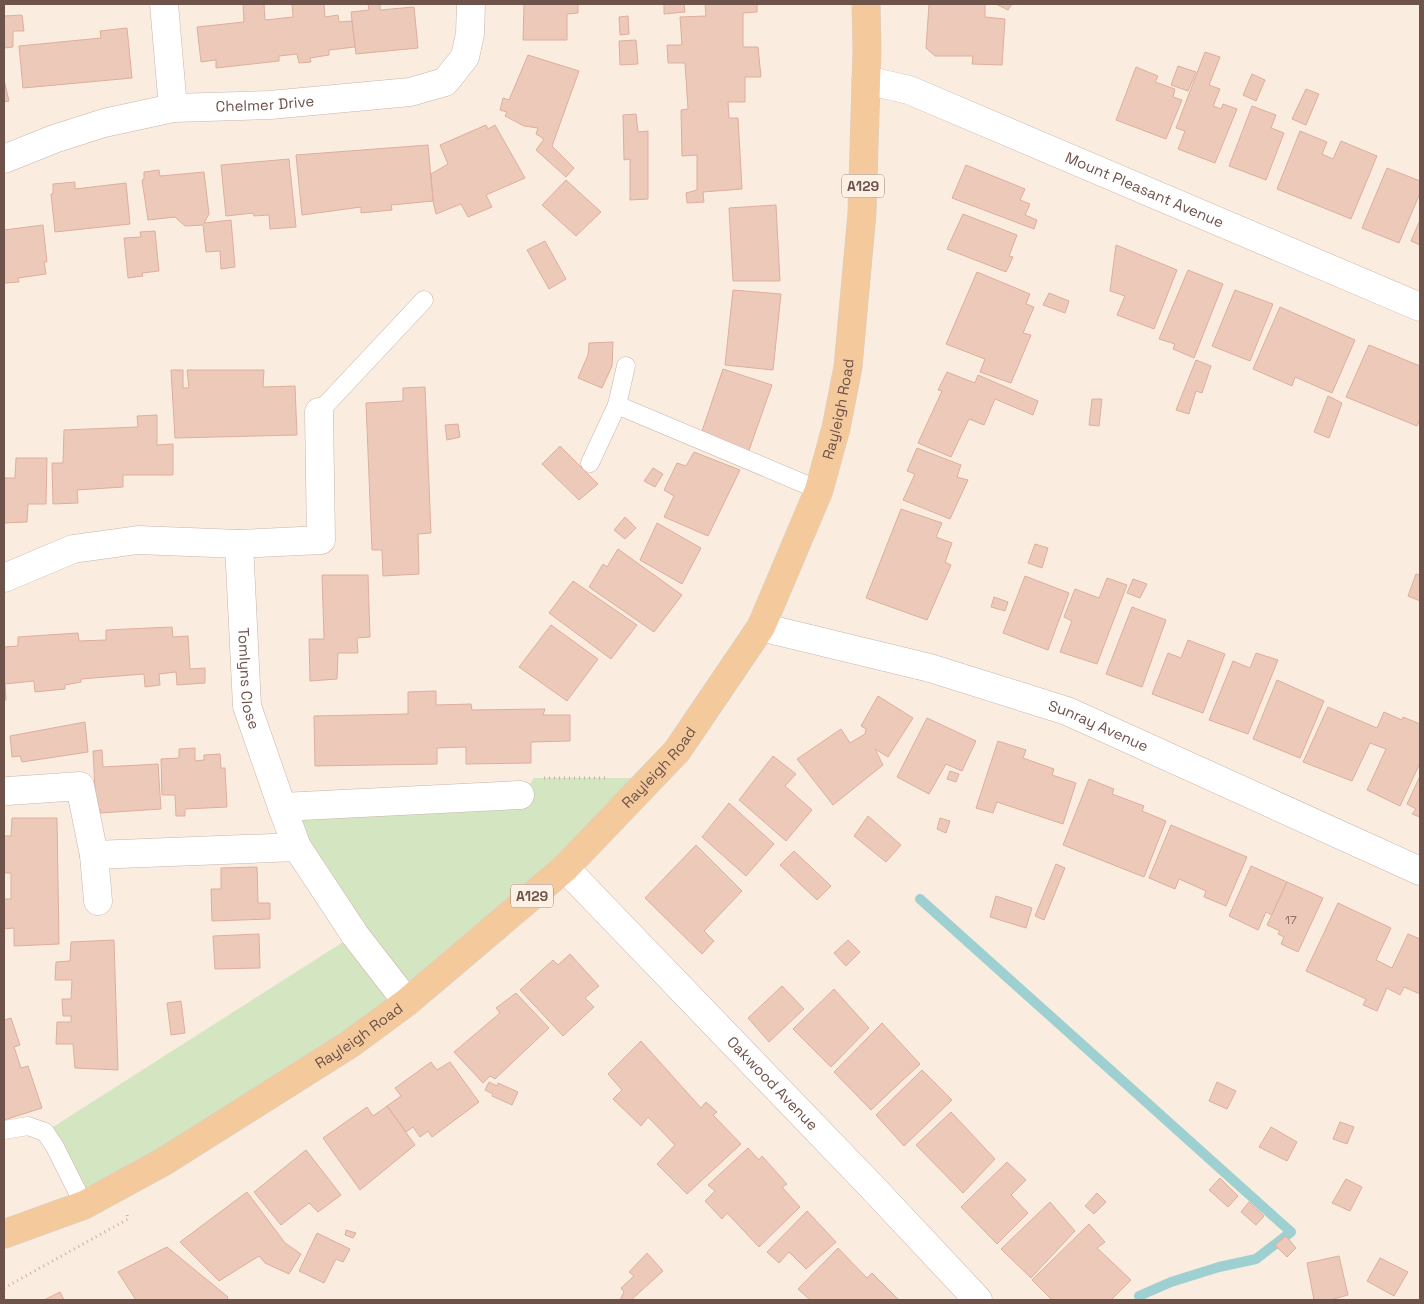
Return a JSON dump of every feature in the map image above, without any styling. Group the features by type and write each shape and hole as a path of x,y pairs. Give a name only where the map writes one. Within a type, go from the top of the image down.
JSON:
{"main road":[{"name":"Rayleigh Road","path":"4,1234 84,1204 164,1162 350,1044 407,1002 565,868 677,751 762,627 819,490 836,428 848,367 862,213 866,4"}],"street":[{"path":"164,4 172,108"},
{"name":"Chelmer Drive","path":"4,159 54,139 104,123 172,108 270,105 410,92 445,82 465,57 470,34 471,4"},
{"name":"Mount Pleasant Avenue","path":"866,80 908,90 1420,307"},
{"path":"4,578 73,549 138,540 239,544 321,540 319,412"},
{"name":"Tomlyns Close","path":"239,544 247,706 282,807 297,847 354,934 407,1002"},
{"name":"Sunray Avenue","path":"762,627 930,668 1067,711 1420,871"},
{"path":"8,791 80,786 94,855 98,901"},
{"path":"282,807 520,796"},
{"path":"94,855 297,847"},
{"name":"Oakwood Avenue","path":"565,868 978,1300"}],"lane":[{"path":"319,412 424,300"},
{"path":"590,463 617,405 626,366"},
{"path":"617,405 819,490"},
{"path":"4,1130 28,1126 45,1132 55,1147 84,1204"}],"path":[{"path":"520,796 534,778 651,778"},
{"path":"4,1288 128,1219 122,1184"}],"green space":[{"path":"534,778 651,778 407,1002 84,1205 45,1132 354,935 282,807 520,796"}],"building":[{"path":"243,4 264,4 265,20 293,17 292,4 324,4 325,17 338,15 339,22 352,21 355,47 329,50 329,55 310,58 311,62 299,63 297,54 279,56 279,61 216,68 216,60 201,62 197,27 244,22"},
{"path":"368,4 380,4 380,10 414,7 418,48 356,54 351,12 369,10"},
{"path":"524,4 578,4 578,13 567,14 567,40 523,40"},
{"path":"664,4 684,4 685,12 664,14"},
{"path":"705,4 757,4 757,12 743,13 743,47 758,47 761,77 745,77 745,102 728,102 729,118 738,118 742,189 703,192 704,202 687,203 686,193 697,190 697,155 682,156 681,110 688,109 685,63 668,63 667,45 682,45 680,17 706,16"},
{"path":"929,4 985,4 985,17 1005,19 1002,65 972,64 973,56 935,56 926,48"},
{"path":"996,4 1012,4 1008,10"},
{"path":"22,15 24,31 13,31 13,47 4,48 4,16"},
{"path":"628,16 629,34 620,35 619,17"},
{"path":"127,28 132,78 23,88 19,46 101,38 100,31"},
{"path":"636,40 638,64 620,65 619,41"},
{"path":"1205,52 1220,57 1209,85 1220,89 1213,106 1221,109 1223,104 1237,109 1215,163 1178,149 1185,131 1176,128"},
{"path":"528,55 579,71 552,146 574,168 566,177 536,150 544,139 536,134 538,128 524,126 505,116 507,112 500,110 503,98 509,100"},
{"path":"1178,66 1196,72 1188,91 1171,85"},
{"path":"1136,67 1158,76 1155,82 1175,89 1173,97 1182,100 1166,139 1116,120"},
{"path":"1252,74 1265,80 1256,101 1243,95"},
{"path":"4,80 9,101 4,102"},
{"path":"1306,89 1319,94 1306,125 1292,119"},
{"path":"1252,106 1276,115 1271,128 1284,133 1266,180 1229,166"},
{"path":"636,114 638,132 648,131 648,199 630,200 630,159 624,160 623,115"},
{"path":"486,125 488,129 495,125 525,178 486,195 492,207 468,217 461,204 436,214 431,174 448,164 440,145"},
{"path":"1300,131 1327,142 1322,154 1333,159 1341,141 1377,156 1351,219 1277,189"},
{"path":"428,145 433,201 391,205 392,210 361,213 361,207 302,215 296,155"},
{"path":"289,159 296,227 270,229 269,215 254,216 253,213 226,216 221,165"},
{"path":"966,165 1025,189 1020,200 1030,204 1025,215 1037,220 1034,229 952,198"},
{"path":"1387,168 1420,181 1420,193 1399,243 1362,228"},
{"path":"159,170 160,176 204,172 209,214 204,223 231,220 235,267 221,269 220,251 206,252 203,225 185,226 175,217 148,220 142,180 144,179 144,172"},
{"path":"566,180 601,212 576,236 542,205"},
{"path":"75,182 75,189 126,183 130,224 55,232 51,194 53,194 53,184"},
{"path":"776,205 780,281 733,281 729,208"},
{"path":"963,214 1017,235 1009,256 1013,257 1006,272 947,249"},
{"path":"1420,220 1420,245 1411,241"},
{"path":"43,225 47,262 44,262 46,274 18,278 19,282 5,283 4,286 4,230"},
{"path":"155,231 159,271 142,273 143,276 128,278 124,238 141,237 140,232"},
{"path":"545,241 566,279 549,289 527,250"},
{"path":"1116,245 1177,270 1154,329 1117,315 1125,296 1110,291"},
{"path":"1188,270 1223,284 1194,358 1173,349 1175,344 1159,339"},
{"path":"977,272 1030,294 1026,304 1034,307 1023,333 1031,335 1011,383 980,372 985,359 946,344"},
{"path":"733,290 781,294 773,370 725,365"},
{"path":"1235,290 1273,304 1250,361 1212,346"},
{"path":"1049,293 1069,301 1065,313 1043,305"},
{"path":"1280,307 1355,340 1332,393 1295,377 1292,386 1253,369"},
{"path":"613,342 612,366 602,388 578,378 588,355 589,343"},
{"path":"1369,345 1420,366 1420,419 1417,426 1346,397"},
{"path":"1196,360 1211,366 1202,393 1196,391 1189,414 1176,410"},
{"path":"723,369 772,385 747,456 700,437"},
{"path":"171,370 183,370 183,388 189,388 187,370 264,370 263,387 295,386 297,435 175,438"},
{"path":"947,372 975,383 978,375 1038,401 1033,415 995,399 984,425 969,419 951,457 918,443 942,391 938,390"},
{"path":"425,387 431,533 418,534 419,574 383,576 382,550 372,550 366,403 403,401 403,388"},
{"path":"1328,396 1342,403 1329,438 1314,432"},
{"path":"1092,399 1102,399 1099,426 1089,425"},
{"path":"157,415 157,445 173,444 173,475 123,475 123,487 77,490 78,503 53,504 52,463 63,463 64,430 138,427 137,416"},
{"path":"458,424 460,437 447,440 445,425"},
{"path":"560,446 598,484 579,500 542,464"},
{"path":"917,448 961,465 957,477 968,480 950,519 903,500 915,474 907,471"},
{"path":"694,452 740,470 708,536 664,517 674,496 664,490 677,463 686,466"},
{"path":"16,458 47,458 46,504 28,504 27,522 4,523 4,478 15,478"},
{"path":"653,468 663,474 655,487 644,481"},
{"path":"901,509 942,523 936,537 952,543 945,562 951,565 927,620 866,598"},
{"path":"625,517 636,528 625,539 614,530"},
{"path":"657,523 701,548 682,584 640,560"},
{"path":"1035,544 1048,548 1042,568 1028,563"},
{"path":"618,549 682,595 654,632 589,587 603,564 607,567"},
{"path":"1416,574 1420,575 1420,601 1408,596"},
{"path":"322,575 368,575 370,637 357,638 358,653 338,653 337,679 310,681 309,639 324,639"},
{"path":"1025,576 1069,593 1048,650 1003,633"},
{"path":"1107,578 1127,585 1097,664 1060,652 1072,621 1064,617 1075,589 1099,598"},
{"path":"1133,579 1147,584 1140,598 1127,593"},
{"path":"573,581 637,625 611,659 549,613"},
{"path":"994,597 1008,602 1005,611 991,607"},
{"path":"1132,607 1166,620 1142,687 1106,674"},
{"path":"551,625 598,659 567,701 519,667"},
{"path":"172,627 173,637 188,636 190,669 205,668 205,683 177,685 176,672 159,674 160,685 145,687 144,674 81,679 81,682 65,685 65,689 35,692 34,681 5,684 6,700 4,700 4,647 18,646 18,637 78,633 79,641 106,640 106,630"},
{"path":"1188,640 1225,654 1203,713 1152,694 1168,653 1181,658"},
{"path":"1256,653 1278,660 1248,734 1209,720 1233,661 1250,668"},
{"path":"1277,680 1324,701 1300,758 1253,739"},
{"path":"436,691 436,705 471,704 472,710 545,709 543,715 570,715 570,741 531,742 531,763 466,764 466,747 437,748 437,764 315,766 314,716 408,714 408,692"},
{"path":"878,696 913,718 888,757 875,749 883,765 833,805 797,759 841,729 850,743 865,734 866,729 861,726"},
{"path":"1328,707 1377,728 1384,712 1402,720 1403,717 1420,724 1420,763 1400,806 1367,790 1386,749 1370,743 1352,781 1303,762"},
{"path":"927,718 976,741 962,771 946,764 929,794 897,777"},
{"path":"85,722 88,752 22,762 20,756 12,757 10,736"},
{"path":"998,741 1026,750 1023,758 1054,769 1052,775 1076,783 1063,824 997,802 993,813 976,808"},
{"path":"195,748 195,761 204,760 204,755 220,754 221,768 225,768 227,807 185,809 185,816 176,816 175,795 162,795 161,759 179,758 179,749"},
{"path":"102,750 103,767 158,764 161,809 100,813 100,809 96,809 93,751"},
{"path":"773,756 796,774 785,786 812,810 786,841 739,800"},
{"path":"950,771 959,774 956,782 947,779"},
{"path":"1420,776 1420,817 1412,814 1416,809 1407,804"},
{"path":"1089,779 1114,789 1112,794 1144,806 1142,811 1166,821 1144,877 1063,845"},
{"path":"729,803 774,844 746,876 702,837"},
{"path":"868,816 901,845 886,862 854,836"},
{"path":"12,818 57,818 59,944 14,946 14,928 4,929 4,899 11,899 11,873 4,873 4,836 11,836"},
{"path":"940,818 950,821 946,833 937,829"},
{"path":"1171,825 1247,857 1226,906 1204,897 1206,891 1179,879 1175,889 1149,878"},
{"path":"696,845 742,891 704,931 714,941 702,954 645,898"},
{"path":"794,851 831,886 817,900 780,865"},
{"path":"1056,864 1065,868 1044,920 1035,916"},
{"path":"1251,866 1287,882 1272,915 1266,912 1258,930 1229,916"},
{"path":"257,867 258,903 270,903 270,919 212,921 211,889 221,889 221,868"},
{"path":"1287,882 1323,898 1298,952 1281,944 1284,937 1278,934 1280,931 1267,925"},
{"path":"996,896 1032,908 1026,928 990,917"},
{"path":"1338,903 1391,928 1376,960 1392,968 1408,934 1420,939 1420,994 1404,987 1400,995 1387,988 1377,1011 1363,1005 1366,999 1306,971"},
{"path":"259,934 260,968 215,969 213,936"},
{"path":"114,940 118,1070 75,1068 73,1044 56,1044 57,1022 71,1022 71,1016 63,1016 62,999 71,999 72,980 55,980 56,962 70,961 71,942"},
{"path":"848,940 860,952 846,966 834,953"},
{"path":"570,954 599,986 585,998 594,1007 563,1036 520,990 553,960 558,965"},
{"path":"782,986 804,1009 769,1042 748,1018"},
{"path":"834,989 869,1028 831,1067 793,1029"},
{"path":"516,993 549,1028 495,1079 490,1076 483,1083 454,1052 500,1013 496,1008"},
{"path":"181,1001 185,1033 171,1035 167,1003"},
{"path":"11,1018 20,1045 14,1047 21,1068 28,1066 42,1108 4,1120 4,1020"},
{"path":"882,1023 920,1064 871,1110 834,1072"},
{"path":"641,1041 701,1108 706,1102 717,1112 713,1115 741,1144 687,1194 657,1164 675,1145 648,1117 641,1126 613,1099 622,1090 608,1074"},
{"path":"431,1062 437,1070 450,1062 479,1102 432,1137 428,1131 420,1137 413,1127 406,1132 387,1106 401,1096 395,1088"},
{"path":"922,1070 952,1100 904,1146 876,1115"},
{"path":"489,1082 497,1086 498,1083 518,1092 512,1105 492,1096 493,1094 485,1090"},
{"path":"1217,1082 1236,1091 1227,1109 1209,1101"},
{"path":"387,1106 415,1145 360,1190 323,1138 367,1107 373,1116"},
{"path":"951,1112 995,1159 963,1193 916,1145"},
{"path":"1340,1122 1354,1127 1347,1144 1333,1139"},
{"path":"1271,1127 1297,1142 1287,1161 1259,1147"},
{"path":"748,1148 759,1160 762,1156 787,1184 782,1187 800,1207 759,1247 727,1213 722,1219 705,1201 715,1191 708,1185"},
{"path":"306,1150 341,1195 318,1212 309,1203 281,1225 254,1192"},
{"path":"1007,1162 1026,1180 1011,1195 1028,1213 997,1244 961,1207"},
{"path":"1220,1178 1238,1196 1228,1207 1209,1190"},
{"path":"1346,1179 1362,1187 1350,1211 1332,1203"},
{"path":"247,1192 285,1243 301,1254 289,1274 265,1263 259,1256 219,1281 180,1242"},
{"path":"1097,1193 1106,1202 1094,1214 1085,1206"},
{"path":"1050,1202 1075,1231 1031,1278 1001,1249"},
{"path":"1249,1202 1264,1216 1256,1225 1241,1212"},
{"path":"807,1211 836,1242 806,1269 789,1252 779,1263 767,1252"},
{"path":"1089,1224 1105,1242 1097,1248 1131,1280 1111,1300 1052,1300 1032,1280"},
{"path":"346,1230 356,1233 353,1238 345,1235"},
{"path":"317,1233 350,1249 343,1262 336,1259 324,1283 299,1271"},
{"path":"1286,1236 1296,1248 1287,1257 1275,1245"},
{"path":"167,1247 228,1297 227,1300 136,1300 118,1272"},
{"path":"838,1248 867,1278 872,1273 899,1300 810,1300 798,1289"},
{"path":"647,1253 663,1271 631,1300 620,1300 624,1292 621,1288 634,1276 629,1272"},
{"path":"1339,1256 1348,1295 1330,1300 1314,1300 1307,1263"},
{"path":"1380,1258 1408,1272 1394,1296 1367,1281"},
{"path":"60,1292 64,1300 44,1300"}],"waterway":[{"path":"920,899 1291,1232 1256,1259 1219,1267 1171,1282 1139,1296"}]}
